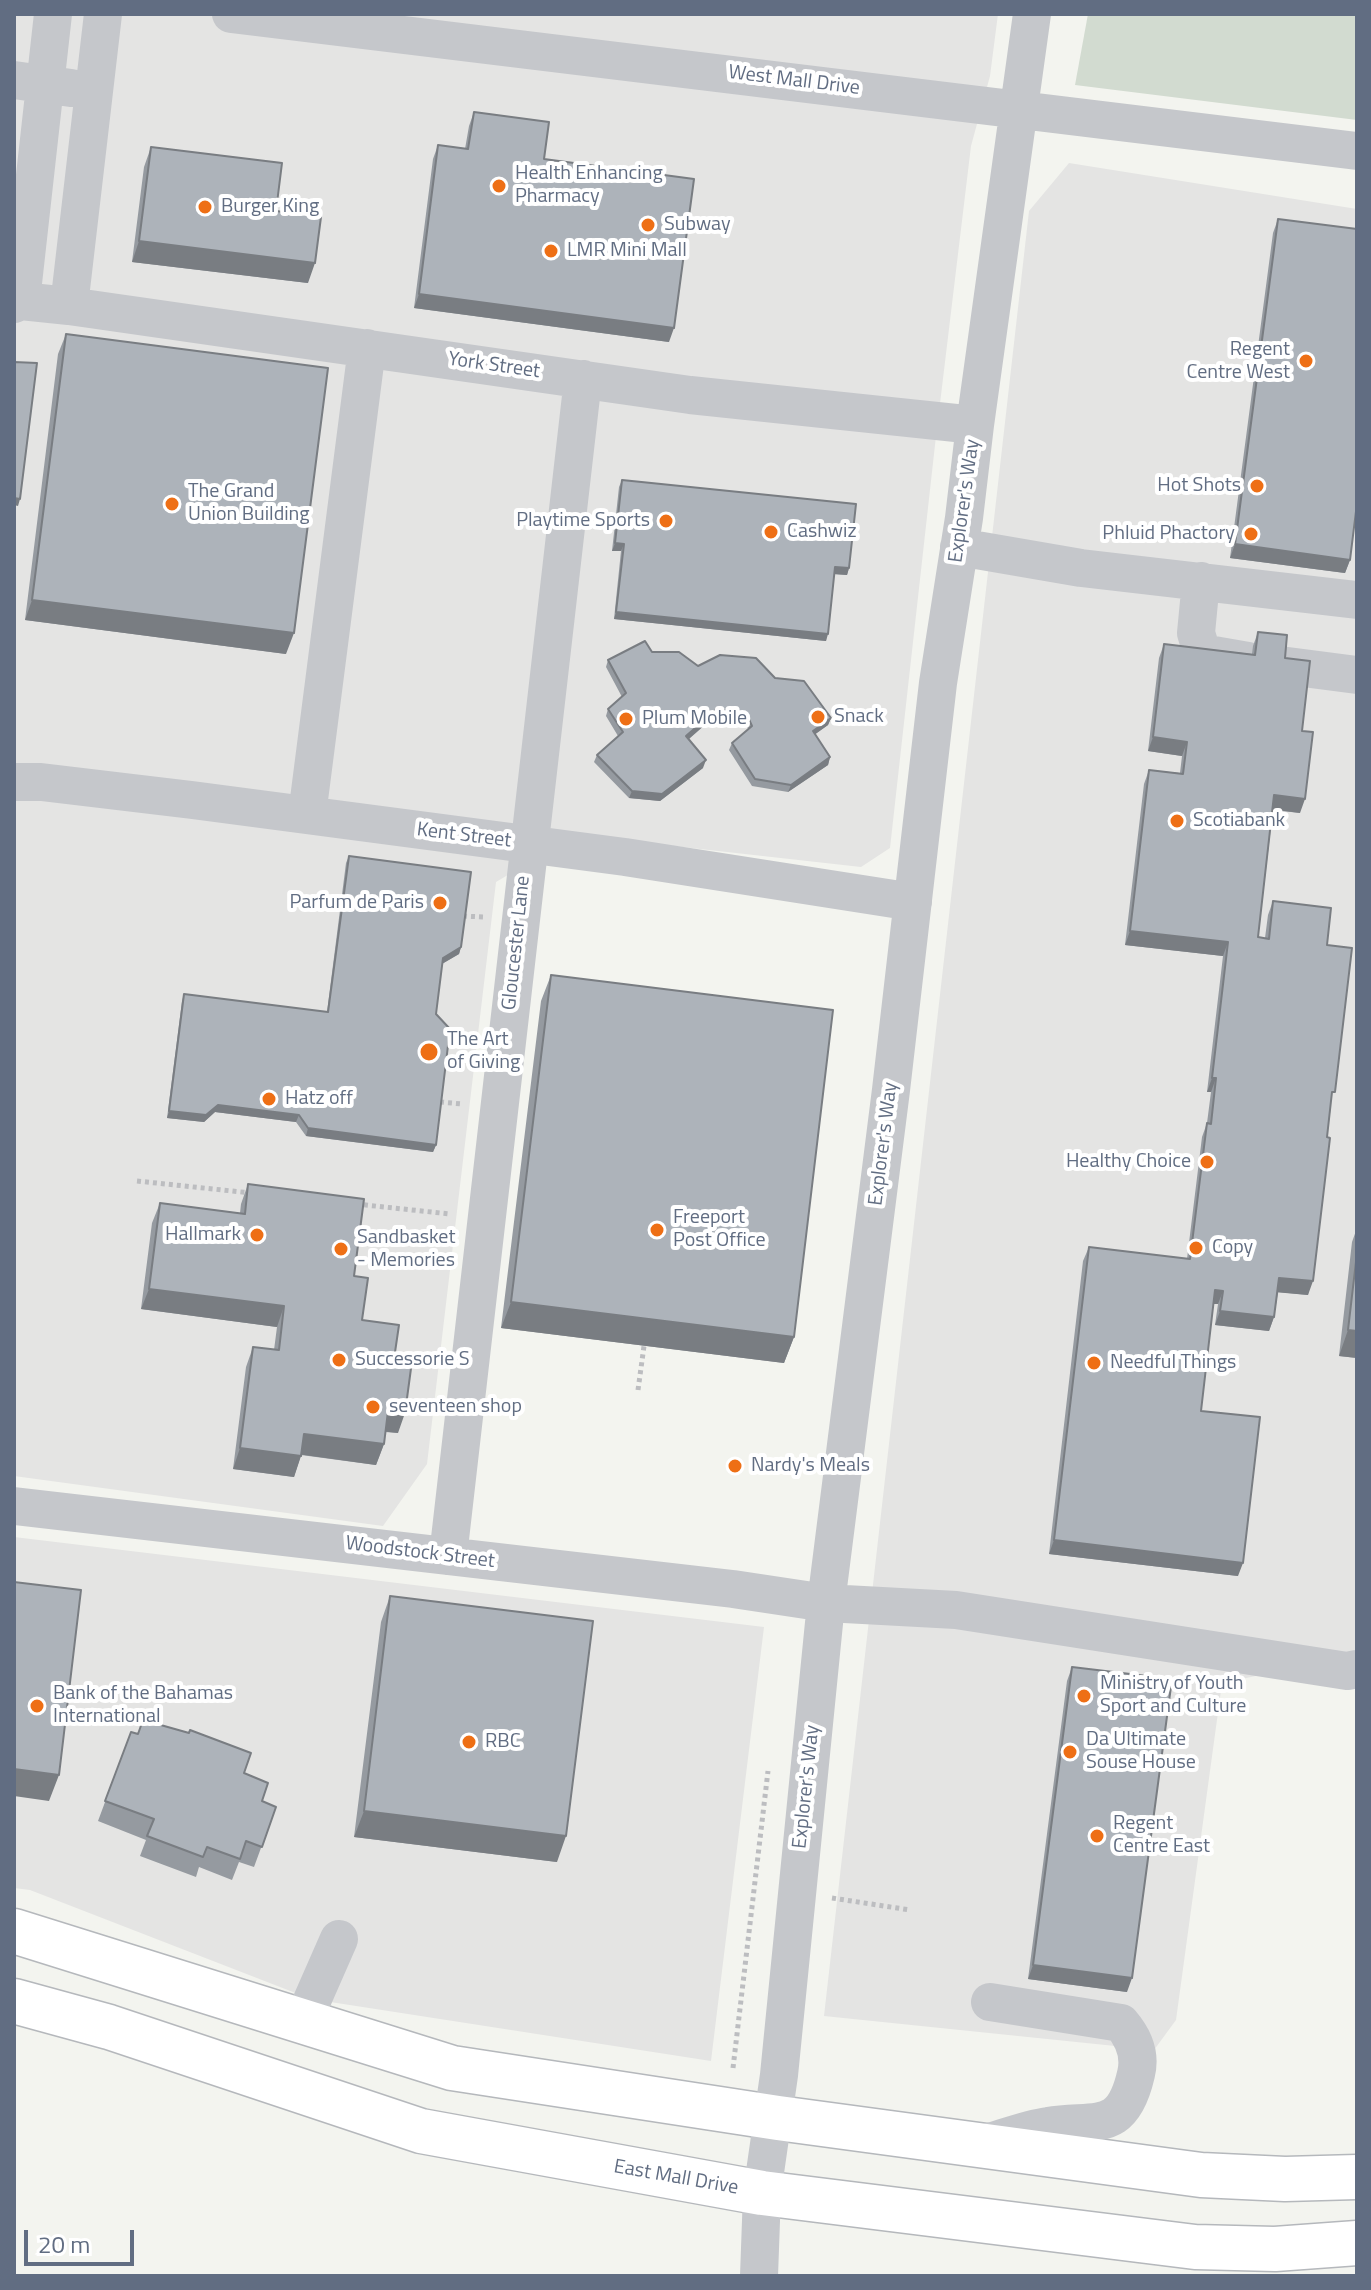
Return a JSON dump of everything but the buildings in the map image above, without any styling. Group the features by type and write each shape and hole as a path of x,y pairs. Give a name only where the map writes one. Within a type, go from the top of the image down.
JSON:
{"main road":[{"path":"14,1931 452,2068 773,2117 1201,2175 1285,2179 1357,2177"},
{"name":"East Mall Drive","path":"14,2001 109,2027 421,2131 762,2193 1195,2247 1275,2249 1357,2243"}],"street":[{"path":"17,302 30,83 53,14"},
{"path":"69,306 103,14"},
{"name":"West Mall Drive","path":"231,14 409,24 1357,151"},
{"name":"Explorer's Way","path":"759,2276 762,2193 773,2117 826,1603 938,683 1032,14"},
{"path":"30,83 94,91"},
{"name":"York Street","path":"17,302 69,306 690,395 975,425"},
{"path":"307,815 367,348"},
{"name":"Gloucester Lane","path":"448,1556 583,379"},
{"path":"959,547 1081,568 1357,600"},
{"path":"1201,581 1196,633 1202,653 1357,675"},
{"name":"Kent Street","path":"14,782 41,782 307,815 913,902"},
{"name":"Woodstock Street","path":"14,1506 733,1589 826,1603 956,1610 1347,1671 1357,1669"},
{"path":"303,2021 339,1939"},
{"path":"979,2145 1048,2125 1096,2124 1122,2110 1131,2094 1138,2068 1134,2039 1121,2023 990,2002"}],"path":[{"path":"137,1181 259,1194"},
{"path":"351,1204 488,1218"},
{"path":"638,1390 644,1346"},
{"path":"733,2068 768,1770"},
{"path":"797,1894 910,1910"}],"shaded area":[{"path":"14,14 998,14 990,76 971,146 890,848 861,867 575,835 496,882 427,1464 383,1526 14,1476"},
{"path":"1088,14 1357,14 1357,120 1075,85"},
{"path":"1069,163 1357,209 1357,1655 1222,1683 1176,2020 1154,2050 824,2016 1029,211"},
{"path":"14,1537 764,1627 711,2061 311,1999 30,1890 14,1888"}],"place":[{"name":"Health Enhancing Pharmacy","path":"499,186"},
{"name":"Burger King","path":"205,207"},
{"name":"Subway","path":"648,225"},
{"name":"LMR Mini Mall","path":"551,251"},
{"name":"Regent Centre West","path":"1306,361"},
{"name":"Hot Shots","path":"1257,486"},
{"name":"The Grand Union Building","path":"172,504"},
{"name":"Playtime Sports","path":"666,521"},
{"name":"Cashwiz","path":"771,532"},
{"name":"Phluid Phactory","path":"1251,534"},
{"name":"Snack","path":"818,717"},
{"name":"Plum Mobile","path":"626,719"},
{"name":"Scotiabank","path":"1177,821"},
{"name":"Parfum de Paris","path":"440,903"},
{"name":"The Art of Giving","path":"429,1052"},
{"name":"Hatz off","path":"269,1099"},
{"name":"Healthy Choice","path":"1207,1162"},
{"name":"Freeport Post Office","path":"657,1230"},
{"name":"Hallmark","path":"257,1235"},
{"name":"Copy","path":"1196,1248"},
{"name":"Sandbasket - Memories","path":"341,1249"},
{"name":"Successorie S","path":"339,1360"},
{"name":"Needful Things","path":"1094,1363"},
{"name":"seventeen shop","path":"373,1407"},
{"name":"Nardy's Meals","path":"735,1466"},
{"name":"Ministry of Youth Sport and Culture","path":"1084,1696"},
{"name":"Bank of the Bahamas International","path":"37,1706"},
{"name":"RBC","path":"469,1742"},
{"name":"Da Ultimate Souse House","path":"1070,1752"},
{"name":"Regent Centre East","path":"1097,1836"}]}
